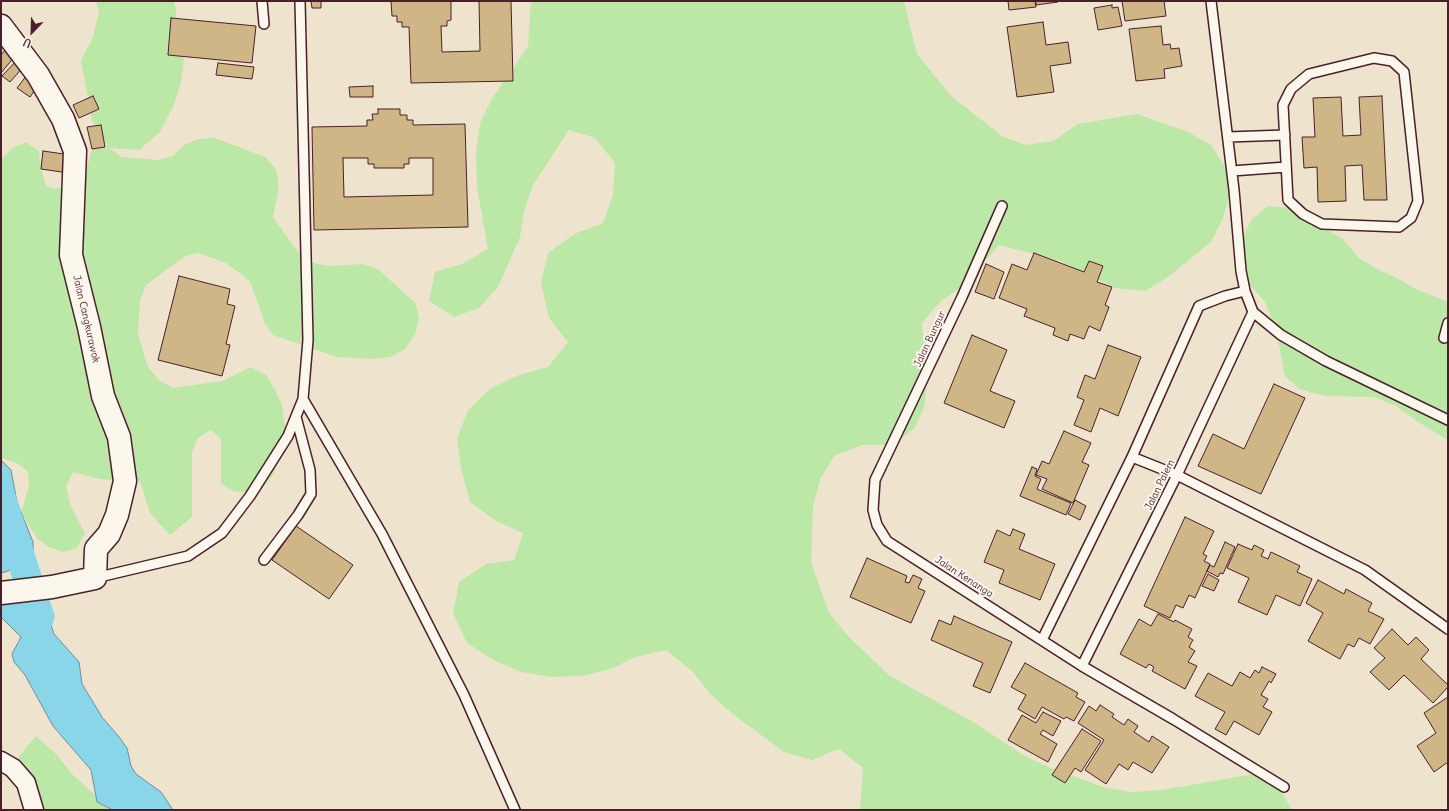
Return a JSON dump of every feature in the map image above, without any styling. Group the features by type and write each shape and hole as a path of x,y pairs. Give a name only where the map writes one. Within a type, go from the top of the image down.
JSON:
{"street":[{"name":"Jalan Cangkurawok","path":"2,29 41,81 64,119 75,151 71,255 89,327 103,396 119,437 125,481 117,515 109,534 96,549 94,578"},
{"path":"1,593 52,587 94,578"},
{"path":"1,761 13,768 26,783 34,810"}],"lane":[{"path":"262,1 264,24"},
{"path":"94,578 188,556 222,533 250,496 288,436 303,399 308,340 300,1"},
{"path":"1211,1 1232,171 1241,272 1245,291 1253,312 1282,335 1326,361 1448,420"},
{"path":"1374,58 1392,61 1404,72 1418,201 1411,218 1398,227 1322,224 1303,214 1288,200 1286,167 1283,105 1291,88 1309,74 1374,58"},
{"path":"1228,137 1285,135"},
{"path":"1232,171 1286,167"},
{"name":"Jalan Bungur","path":"875,480 962,297 1002,206"},
{"path":"1042,640 1132,457 1199,306 1245,291"},
{"name":"Jalan Palem","path":"1082,666 1177,476 1253,312"},
{"path":"1444,338 1448,324"},
{"path":"303,399 382,534 464,695 515,810"},
{"path":"264,560 298,515 311,494 310,470 296,417"},
{"path":"1132,457 1177,476 1365,570 1448,629"},
{"name":"Jalan Kenanga","path":"875,480 873,510 877,525 888,541 1082,666 1173,719 1284,787"}],"green space":[{"path":"96,1 174,1 184,57 181,83 173,107 160,132 139,150 109,148 122,157 157,160 173,156 184,145 199,139 215,138 265,157 276,169 279,186 273,217 299,253 313,263 329,266 362,264 378,269 416,304 419,319 415,335 405,349 390,357 371,359 337,357 273,335 265,324 250,281 226,263 198,253 185,256 146,285 140,301 138,335 148,367 159,380 173,388 222,381 251,367 266,375 282,405 284,422 288,436 273,475 263,487 248,493 233,491 221,484 221,439 211,430 198,438 192,452 192,517 170,535 150,513 141,484 133,473 114,480 100,479 73,472 66,487 70,504 85,533 77,548 63,552 49,547 37,538 21,513 29,486 28,472 17,463 1,458 1,159 12,148 26,142 39,151 41,169 46,185 54,189 70,186 80,176 88,164 92,149 108,147 92,120 81,61 93,37 99,12"},
{"path":"531,1 904,1 917,54 951,96 1002,136 1025,145 1053,141 1078,124 1137,114 1188,132 1211,145 1225,167 1230,193 1223,218 1211,242 1168,277 1145,291 1116,288 1058,260 999,245 964,285 941,301 922,323 927,374 925,405 915,428 893,445 862,445 835,455 821,477 813,506 811,562 829,613 849,637 890,676 975,723 1023,755 1046,766 1103,787 1131,792 1162,790 1254,774 1277,784 1292,810 860,810 863,768 839,749 812,760 784,752 734,715 712,696 693,672 666,650 635,657 611,669 582,676 551,677 522,672 495,661 467,643 453,613 459,582 486,564 514,560 523,533 496,521 470,502 461,468 457,439 468,410 491,388 519,375 548,367 568,342 549,318 541,283 548,253 574,234 603,223 613,195 615,163 595,138 569,130 533,185 524,211 520,237 498,287 479,308 454,317 429,301 435,272 462,264 488,249 477,187 476,153 480,123 493,97 528,47"},
{"path":"1268,206 1290,208 1343,239 1359,258 1377,269 1414,288 1448,302 1448,440 1418,422 1396,406 1374,397 1326,396 1301,390 1285,376 1276,330 1265,302 1249,284 1239,264 1242,238 1252,219"},
{"path":"36,736 56,754 73,775 94,794 97,802 113,810 29,810 31,791 17,759"}],"water":[{"path":"1,460 11,470 17,502 33,542 33,564 1,573"},
{"path":"40,593 54,634 79,662 82,684 102,717 127,748 131,766 136,774 161,792 173,810 113,810 97,802 91,770 53,726 25,675 14,662 12,654 21,637 1,617 1,596"}],"building":[{"path":"311,1 321,1 321,8 312,8"},
{"path":"391,1 451,1 451,20 447,21 447,26 441,26 442,52 480,51 479,1 511,1 513,81 411,83 409,27 402,27 402,22 397,22 397,16 392,16"},
{"path":"1008,1 1035,1 1036,7 1009,10"},
{"path":"1036,1 1058,1 1058,2 1036,5"},
{"path":"1122,1 1164,1 1166,16 1125,21"},
{"path":"1112,5 1112,8 1118,7 1122,26 1098,30 1094,8"},
{"path":"171,18 256,26 252,63 168,55"},
{"path":"1043,22 1046,45 1068,42 1071,63 1050,66 1054,92 1017,97 1007,27"},
{"path":"1161,26 1163,45 1170,44 1171,49 1179,48 1182,66 1164,69 1165,78 1136,81 1129,29"},
{"path":"6,49 15,56 1,73 1,55"},
{"path":"18,59 25,65 10,82 2,76"},
{"path":"218,63 254,67 252,79 216,75"},
{"path":"27,75 39,84 30,97 17,88"},
{"path":"373,86 373,97 350,97 349,87"},
{"path":"93,96 99,109 79,118 73,105"},
{"path":"1382,96 1387,200 1364,200 1362,165 1345,166 1346,201 1318,202 1317,167 1304,168 1302,137 1315,137 1313,98 1341,97 1343,136 1361,135 1359,97"},
{"path":"378,109 400,109 400,115 407,115 407,120 413,120 413,125 465,124 468,227 314,230 312,127 367,126 367,120 373,120 372,114 378,114","holes":["343,158 368,158 368,164 374,164 374,168 404,168 404,164 409,164 409,158 433,158 433,195 344,197"]},
{"path":"101,125 105,147 92,149 87,127"},
{"path":"43,151 71,155 69,173 41,169"},
{"path":"1034,253 1084,272 1089,261 1103,266 1097,282 1112,287 1105,305 1109,307 1100,331 1089,326 1084,339 1070,334 1068,341 1053,335 1055,328 1024,316 1027,309 999,298 1012,264 1027,270"},
{"path":"986,264 1004,272 994,299 975,292"},
{"path":"179,276 230,289 227,304 235,306 226,344 230,345 222,376 158,360"},
{"path":"972,335 1007,350 990,391 1015,401 1004,428 944,403"},
{"path":"1108,345 1141,357 1118,416 1100,408 1091,432 1074,425 1084,400 1077,397 1085,375 1095,379"},
{"path":"1274,384 1305,398 1261,494 1198,466 1213,434 1244,449"},
{"path":"1064,431 1091,443 1082,462 1089,465 1073,503 1042,489 1047,479 1036,475 1042,461 1049,464"},
{"path":"1032,467 1037,469 1035,476 1041,479 1037,489 1071,503 1066,515 1020,496"},
{"path":"1075,500 1086,506 1080,520 1068,514"},
{"path":"1185,517 1214,531 1203,554 1207,556 1204,561 1210,564 1195,598 1189,595 1183,608 1176,605 1170,618 1144,606"},
{"path":"296,526 353,565 329,599 272,560"},
{"path":"1013,529 1025,534 1019,549 1055,564 1040,600 999,583 1004,570 984,562 997,530 1010,536"},
{"path":"1225,542 1235,547 1223,574 1220,573 1218,577 1207,571 1210,565 1214,567"},
{"path":"1238,544 1252,550 1254,545 1264,550 1261,556 1268,559 1271,552 1300,566 1297,572 1312,579 1300,606 1276,595 1267,615 1238,602 1249,578 1227,568"},
{"path":"867,558 907,576 905,582 909,583 913,575 922,579 918,588 925,591 911,623 850,597"},
{"path":"1208,574 1219,580 1214,591 1202,586"},
{"path":"1318,580 1344,594 1346,589 1372,603 1368,611 1384,619 1370,644 1359,638 1354,647 1348,644 1340,659 1308,641 1323,613 1306,603"},
{"path":"1158,614 1174,622 1175,620 1192,629 1188,637 1193,640 1189,647 1195,651 1188,662 1197,666 1185,689 1152,671 1154,667 1149,664 1146,668 1120,654 1139,619 1151,626"},
{"path":"954,616 1012,642 990,693 973,686 983,663 931,640 939,620 951,625"},
{"path":"1392,629 1408,645 1416,637 1429,650 1421,659 1448,685 1448,687 1433,703 1404,675 1389,690 1370,672 1385,658 1374,648"},
{"path":"1025,663 1078,693 1076,697 1085,702 1074,721 1066,717 1064,719 1042,707 1035,719 1018,709 1026,695 1011,687"},
{"path":"1262,667 1276,674 1271,683 1269,681 1261,695 1268,699 1263,707 1272,712 1259,735 1234,721 1226,735 1215,729 1225,712 1195,696 1208,673 1232,686 1240,672 1250,678 1255,670 1259,673"},
{"path":"1448,697 1448,762 1434,772 1417,746 1436,733 1424,713"},
{"path":"1100,705 1114,714 1112,717 1124,725 1128,719 1138,726 1134,732 1149,742 1152,736 1169,747 1152,773 1133,762 1128,770 1119,764 1106,784 1085,770 1104,740 1078,723 1089,706 1096,711"},
{"path":"1043,712 1061,721 1053,736 1043,730 1040,734 1057,744 1048,762 1008,740 1022,715 1036,723"},
{"path":"1082,729 1101,741 1081,772 1075,768 1065,783 1052,775"}],"waterway":[{"path":"1,497 40,617"}]}
